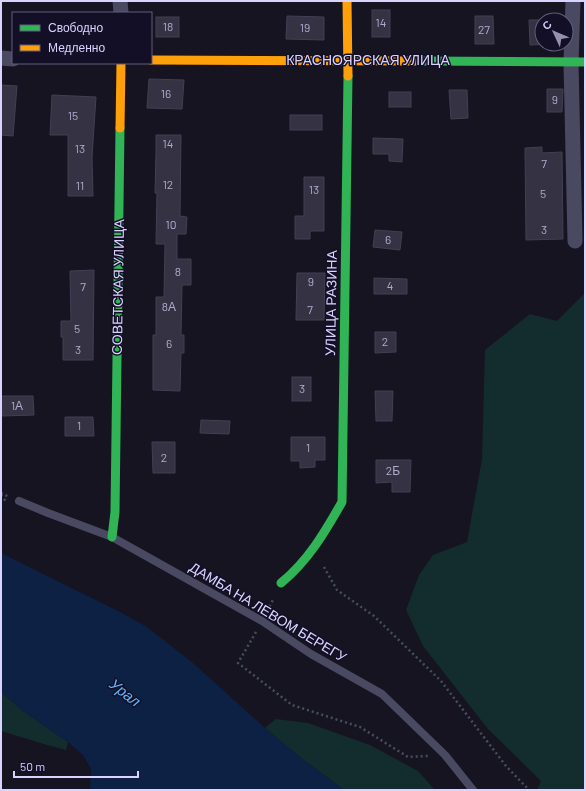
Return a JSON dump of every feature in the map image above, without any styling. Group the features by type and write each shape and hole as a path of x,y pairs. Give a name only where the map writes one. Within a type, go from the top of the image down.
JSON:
{"street":[{"path":"120,1 120,12"},
{"name":"УЛИЦА РАЗИНА","path":"281,583 294,574 307,560 342,502 348,60 347,1"},
{"path":"573,1 578,62 574,241"},
{"path":"1,58 12,58"},
{"name":"КРАСНОЯРСКАЯ УЛИЦА","path":"152,60 578,62"},
{"name":"СОВЕТСКАЯ УЛИЦА","path":"112,537 115,512 122,64"}],"lane":[{"name":"ДАМБА НА ЛЕВОМ БЕРЕГУ","path":"19,501 112,537 262,621 311,654 382,694 445,756 473,790"}],"path":[{"path":"314,549 337,590 374,616 440,681 506,766 529,790"},
{"path":"281,583 262,621 238,663 292,705 360,727 408,757 445,756"}],"green space":[{"path":"585,293 585,790 537,790 541,781 488,729 423,646 406,610 419,575 433,555 467,542 482,459 485,350 530,314 557,321"},
{"path":"1,692 23,711 68,742 66,750 1,731"},
{"path":"276,719 308,723 370,745 418,771 435,790 344,790 301,758 265,728"}],"water":[{"name":"Урал","path":"1,553 147,627 193,663 265,728 301,758 344,790 90,790 91,769 83,755 68,742 23,711 1,692"}],"building":[{"path":"372,10 390,10 390,37 372,37"},
{"path":"287,16 324,17 324,40 286,39"},
{"path":"475,16 493,16 494,44 475,44"},
{"path":"156,17 179,17 179,37 156,37"},
{"path":"529,20 534,20 534,45 530,45"},
{"path":"149,79 184,80 182,109 147,108"},
{"path":"1,85 17,86 13,136 1,135"},
{"path":"547,89 563,89 562,112 547,112"},
{"path":"449,90 467,90 468,118 451,119"},
{"path":"389,92 411,92 411,107 389,107"},
{"path":"52,95 96,97 92,157 93,196 68,196 68,135 50,135"},
{"path":"290,115 322,115 322,130 290,130"},
{"path":"156,135 181,135 180,216 187,217 186,234 177,234 177,259 191,259 191,285 182,285 181,335 184,335 184,353 181,353 180,391 153,390 153,335 156,335 156,297 164,297 165,244 156,244"},
{"path":"373,138 403,139 402,162 389,161 389,154 373,154"},
{"path":"542,147 542,153 562,152 563,239 526,240 525,148"},
{"path":"304,177 324,177 324,231 310,231 310,239 295,239 295,216 304,216"},
{"path":"375,230 402,232 400,250 373,247"},
{"path":"94,270 93,360 63,360 61,321 71,321 70,271"},
{"path":"297,273 325,273 324,320 296,320"},
{"path":"374,278 407,279 407,294 374,294"},
{"path":"375,332 396,332 396,352 375,353"},
{"path":"292,377 311,377 311,401 292,401"},
{"path":"375,391 393,391 392,421 376,421"},
{"path":"1,396 33,396 34,415 2,416"},
{"path":"65,417 93,417 94,436 65,436"},
{"path":"201,420 230,421 229,434 200,433"},
{"path":"291,437 325,437 325,460 315,460 315,467 300,468 300,461 291,461"},
{"path":"152,442 175,442 175,473 153,473"},
{"path":"376,460 411,460 410,492 392,492 392,482 376,483"}],"traffic: fast":[{"path":"418,61 585,62"},
{"path":"281,583 308,556 342,502 348,76"},
{"path":"112,537 115,512 120,128"}],"traffic: slow":[{"path":"347,1 348,76"},
{"path":"152,60 418,61"},
{"path":"120,128 121,64"}]}
